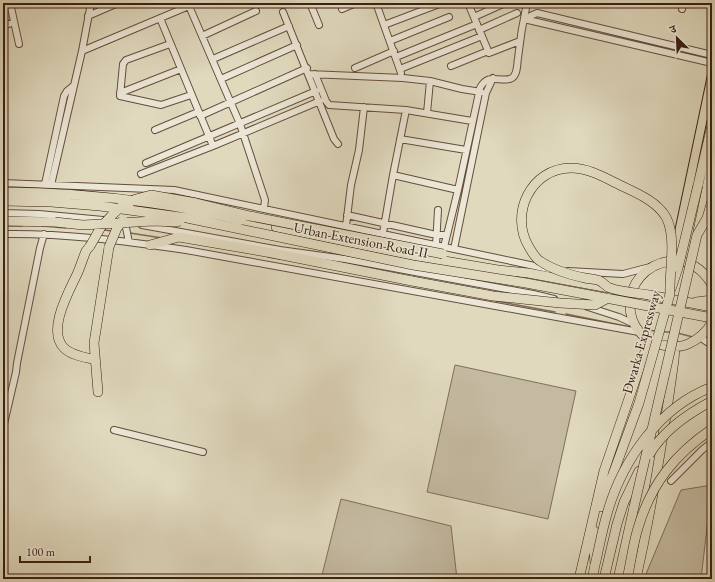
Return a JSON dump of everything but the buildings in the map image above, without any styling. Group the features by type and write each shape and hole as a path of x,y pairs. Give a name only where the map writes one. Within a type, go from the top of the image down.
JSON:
{"highway":[{"name":"Dwarka Expressway","path":"595,565 593,536 609,482 639,403 681,254 712,125"},
{"name":"Dwarka Expressway","path":"618,579 712,164"},
{"path":"609,288 600,281 584,278 556,269 540,261 526,243 521,225 522,207 530,189 547,174 570,168 591,171 643,196 657,206 665,216 672,236 669,277 670,294"},
{"name":"Urban Extension Road-II","path":"3,192 53,192 153,203 458,263 498,270 528,273 712,307"},
{"path":"98,392 94,343 109,247 117,228 127,214 151,196"},
{"path":"92,359 81,357 63,348 58,338 60,314 86,251 101,227 112,214 136,199 151,196 196,203 250,216 443,254 458,263"},
{"name":"Urban Extension Road-II","path":"3,201 51,202 100,206 187,218 413,265 526,283 712,318"},
{"path":"697,235 707,218 712,201"},
{"path":"3,221 83,225 154,221 175,222 187,218"},
{"path":"150,245 179,237 272,253 493,296 595,305 608,298"},
{"path":"712,285 702,271 694,266 673,260 661,262 650,267 640,275 633,286 629,306 631,316 637,328 649,340 662,346 675,347 695,341 705,336 712,322"},
{"path":"689,303 712,300"},
{"path":"579,579 604,471 649,340"},
{"path":"636,579 661,449 675,347"},
{"name":"Dwarka Expressway","path":"592,579 607,514 616,489 630,462 656,425 690,398 712,387"},
{"path":"604,579 617,524 624,502 645,460 652,450 680,420 712,401"},
{"path":"627,579 637,529 644,509 654,489 664,473 678,456 694,441 712,429"}],"main road":[{"path":"673,260 712,75"},
{"path":"694,266 712,188"}],"street":[{"path":"10,3 19,44"},
{"path":"48,185 64,96 67,91 74,86 91,3"},
{"path":"88,16 118,3"},
{"path":"82,51 160,18 181,6 189,6 196,3"},
{"path":"310,3 319,25"},
{"path":"342,9 356,3"},
{"path":"376,3 403,78"},
{"path":"384,25 442,3"},
{"path":"468,3 488,51"},
{"path":"474,17 505,3"},
{"path":"444,247 458,190 478,92 483,83 493,78 509,79 514,76 527,3"},
{"path":"189,6 240,124 265,200 264,208"},
{"path":"202,36 256,11"},
{"path":"283,12 297,46 329,105 406,110 472,121"},
{"path":"355,68 517,13"},
{"path":"524,19 537,13 712,54"},
{"path":"390,41 449,17"},
{"path":"160,18 213,146"},
{"path":"524,19 712,63"},
{"path":"3,26 14,22"},
{"path":"212,59 289,26"},
{"path":"400,69 482,36"},
{"path":"451,66 488,51 489,53 520,41"},
{"path":"170,44 126,60 123,64 120,97 162,105 191,95"},
{"path":"221,79 297,46"},
{"path":"691,58 693,49"},
{"path":"120,93 181,69"},
{"path":"310,72 334,138 338,144"},
{"path":"154,130 310,72 430,81 478,92 486,92"},
{"path":"454,249 486,92 493,78"},
{"path":"427,113 430,81"},
{"path":"146,163 316,91"},
{"path":"141,174 213,146 320,101"},
{"path":"346,226 351,185 359,150 364,107"},
{"path":"383,234 406,110"},
{"path":"400,139 466,150"},
{"path":"393,176 458,190"},
{"path":"3,182 174,190 549,269 623,274 650,267"},
{"path":"436,245 438,210"},
{"path":"3,213 39,214 156,227 280,250 346,259 533,294 591,308 619,317 637,328"},
{"path":"347,215 437,235 447,235"},
{"path":"124,223 129,242"},
{"path":"3,234 44,234 150,245 637,328"},
{"path":"3,428 44,234"},
{"path":"705,336 707,342 712,343"},
{"path":"114,430 203,452"},
{"path":"671,481 712,442"}],"shaded area":[{"path":"455,365 576,391 548,519 427,492"},
{"path":"712,485 701,579 661,579 646,574 681,490"},
{"path":"341,499 451,526 457,579 321,579"}],"waterway":[{"path":"3,226 22,226"},
{"path":"42,226 66,228"},
{"path":"104,230 112,231"},
{"path":"130,233 162,238"},
{"path":"268,257 280,259"},
{"path":"496,301 555,312"},
{"path":"566,314 630,327"},
{"path":"647,330 656,331"},
{"path":"663,332 671,332"},
{"path":"677,333 693,337"}]}
